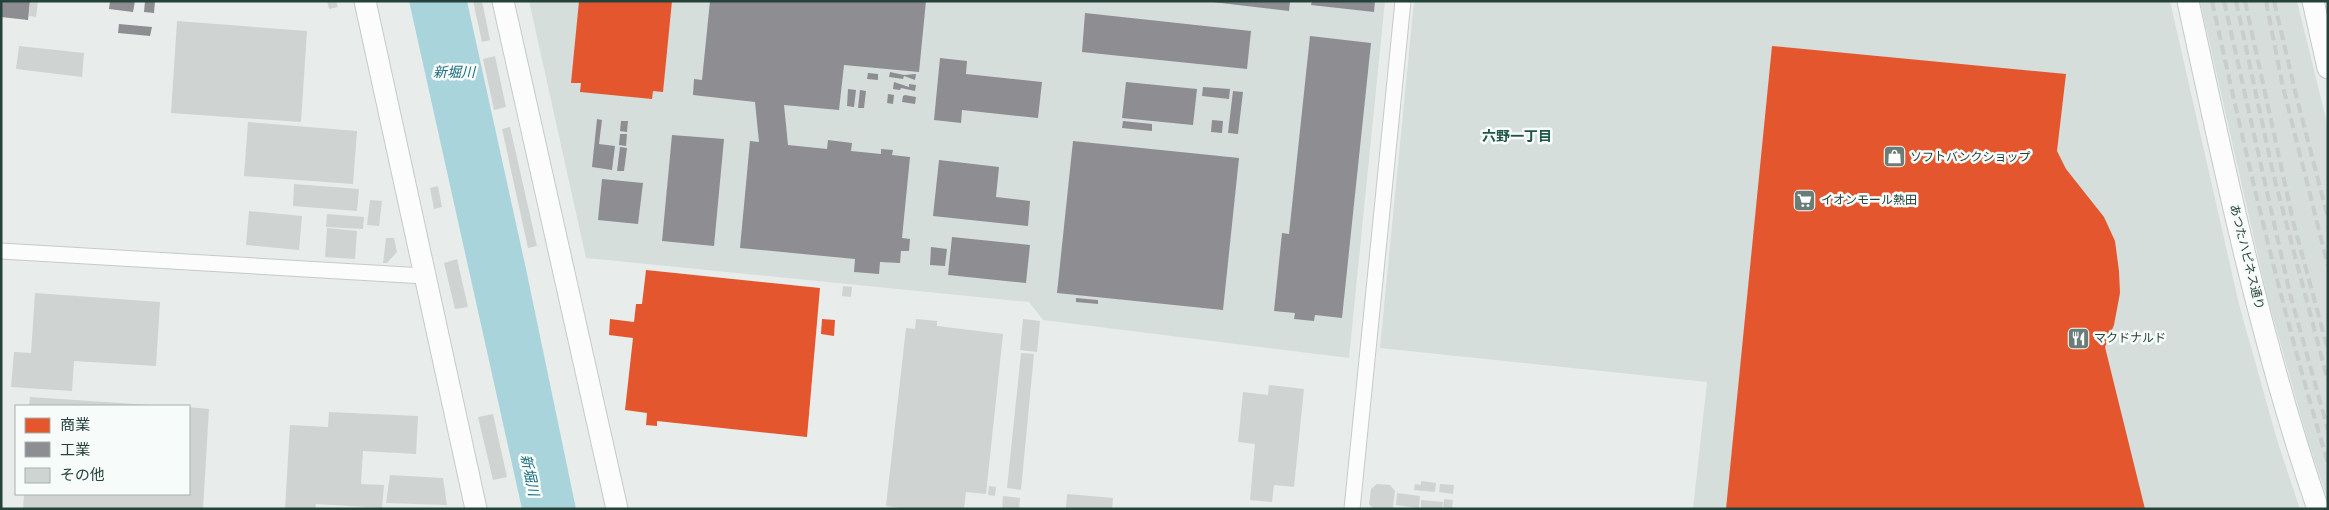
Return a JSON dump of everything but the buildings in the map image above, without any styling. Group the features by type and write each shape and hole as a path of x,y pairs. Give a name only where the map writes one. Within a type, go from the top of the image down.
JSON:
{"street":[{"path":"365,1 476,509"},
{"path":"503,1 617,509"},
{"path":"1352,509 1403,1"},
{"name":"あつたハピネス通り","path":"2188,1 2248,268 2304,468 2318,509"},
{"path":"2313,1 2328,68"},
{"path":"1,250 424,276"}],"shaded area":[{"path":"529,1 1385,1 1349,358 1043,320 1029,302 586,258"},
{"name":"イオンモール熱田","path":"1414,1 2170,1 2239,304 2277,440 2300,509 1693,509 1707,382 1380,348"},
{"path":"2200,1 2297,1 2328,127 2328,500 2308,441 2267,296"}],"water":[{"name":"新堀川","path":"409,1 467,1 576,509 522,509"}],"railway":[{"path":"2212,1 2266,233 2295,348 2328,463"},
{"path":"2224,1 2290,294 2328,430"},
{"path":"2236,1 2273,173 2328,381"},
{"path":"2245,1 2293,221 2328,350"},
{"path":"2266,1 2282,83 2328,266"},
{"path":"2274,1 2328,218"}],"place":[{"name":"ソフトバンクショップ","path":"1894,157"},
{"name":"イオンモール熱田","path":"1805,200"},
{"name":"マクドナルド","path":"2078,338"}],"district":[{"name":"六野一丁目","path":"1517,136"}]}
